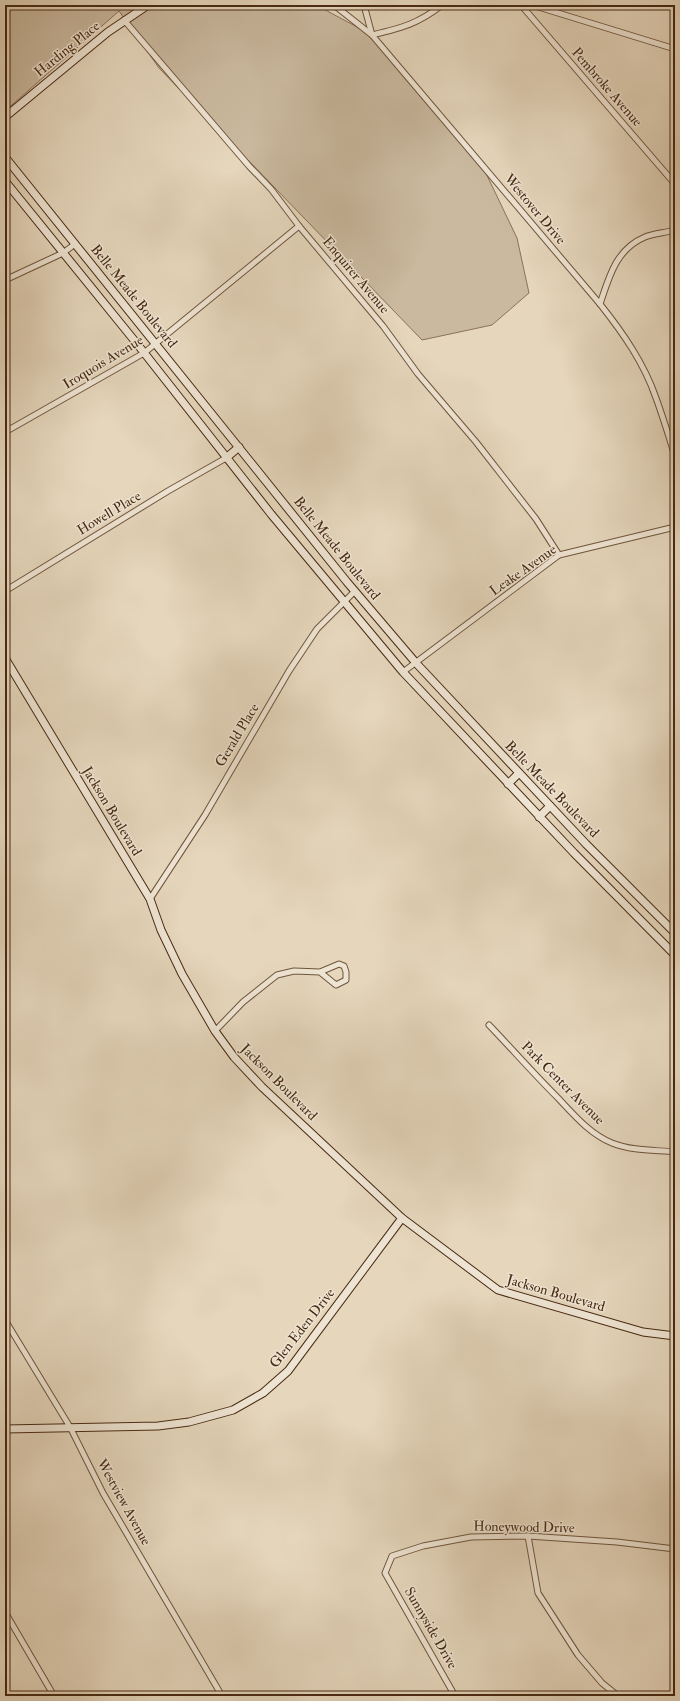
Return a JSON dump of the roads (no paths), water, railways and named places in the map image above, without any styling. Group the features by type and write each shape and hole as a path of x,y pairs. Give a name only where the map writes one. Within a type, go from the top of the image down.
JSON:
{"main road":[{"name":"Harding Place","path":"5,117 124,20 148,5"},
{"name":"Belle Meade Boulevard","path":"5,157 355,591 416,663 550,806 634,893 675,932"},
{"name":"Belle Meade Boulevard","path":"5,181 144,353 226,458 343,602 403,672 539,817 675,955"},
{"path":"226,458 239,448"},
{"name":"Jackson Boulevard","path":"5,658 150,899 161,930 182,974 215,1030 234,1057 262,1087 402,1218 498,1290 643,1332 675,1336"},
{"path":"508,784 519,773"},
{"path":"539,817 550,806"},
{"name":"Glen Eden Drive","path":"5,1429 158,1426 189,1422 233,1410 263,1393 288,1371 402,1218"}],"street":[{"name":"Westover Drive","path":"334,5 372,35 624,334 656,397 675,456"},
{"path":"364,5 372,35 408,26 426,17 442,5"},
{"name":"Pembroke Avenue","path":"521,5 675,184"},
{"path":"532,5 675,49"},
{"name":"Enquirer Avenue","path":"124,20 249,166 271,189 299,226 383,326 418,374 476,442 536,519 559,555"},
{"name":"Iroquois Avenue","path":"5,432 144,353 299,226"},
{"path":"600,304 612,268 627,247 645,237 675,230"},
{"path":"5,280 63,253 75,244"},
{"name":"Howell Place","path":"5,591 168,491 226,458"},
{"name":"Leake Avenue","path":"403,672 559,555 675,527"},
{"name":"Gerald Place","path":"150,899 205,815 289,671 317,629 355,591"},
{"path":"215,1030 243,1002 278,975 294,971 320,972 339,964 344,966 346,980 336,985 320,972"},
{"name":"Park Center Avenue","path":"489,1025 583,1124 599,1136 611,1143 627,1147 675,1152"},
{"name":"Westview Avenue","path":"5,1320 70,1427 103,1493 222,1696"},
{"path":"528,1536 538,1593 578,1655 602,1683 618,1696"},
{"name":"Honeywood Drive","path":"385,1573 392,1556 423,1546 471,1537 528,1536 617,1542 675,1549"},
{"name":"Sunnyside Drive","path":"385,1573 455,1696"},
{"path":"5,1612 54,1696"}]}
